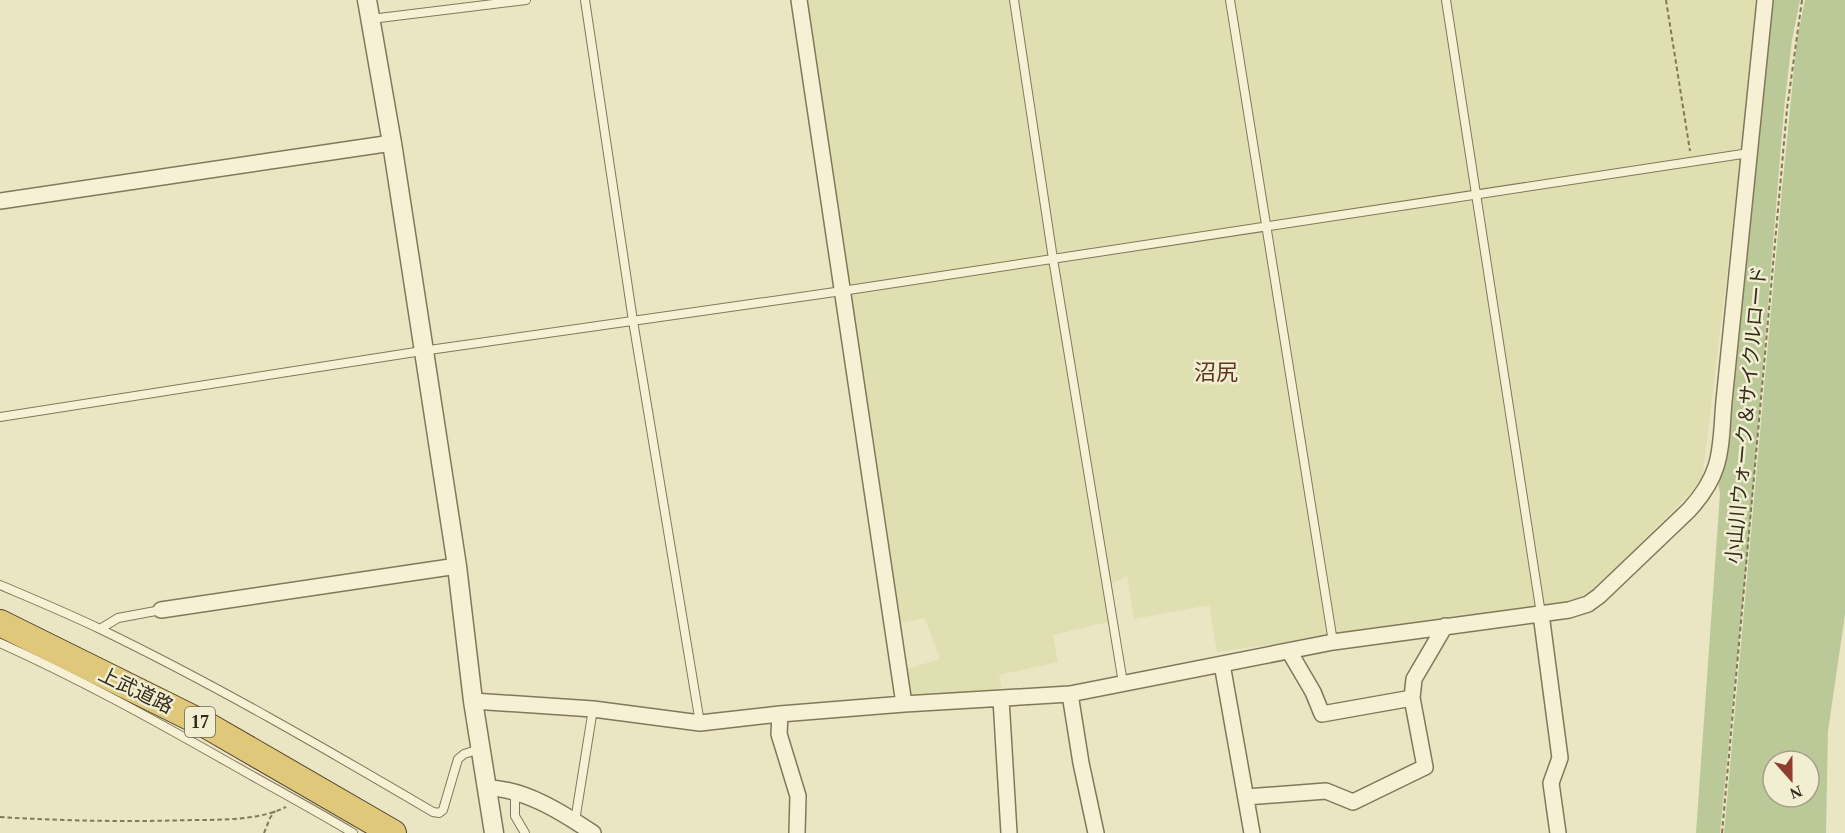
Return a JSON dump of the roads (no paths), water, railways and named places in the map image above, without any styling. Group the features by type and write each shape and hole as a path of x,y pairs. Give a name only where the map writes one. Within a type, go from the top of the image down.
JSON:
{"highway":[{"name":"上武道路","path":"0,623 208,726 393,833"}],"street":[{"path":"367,0 392,143 457,566 473,701 494,833"},
{"path":"800,0 904,704"},
{"path":"473,701 593,709 700,723 904,704 1070,694 1333,642 1580,608 1599,596 1689,510 1712,482 1720,451 1765,0"},
{"path":"0,201 392,143"},
{"path":"161,610 457,566"},
{"path":"1541,614 1560,758 1551,783 1558,833"},
{"path":"1246,797 1326,791 1353,802 1425,766 1412,698 1414,679 1445,626"},
{"path":"1289,651 1313,692 1322,714 1412,698"},
{"path":"1222,664 1252,833"},
{"path":"1070,694 1081,763 1096,833"},
{"path":"1001,699 1009,833"},
{"path":"780,714 779,734 798,796 797,833"},
{"path":"487,788 500,788 515,793 575,821 593,833"}],"lane":[{"path":"370,20 526,0"},
{"path":"585,0 633,321 700,723"},
{"path":"1014,0 1053,259 1123,683"},
{"path":"1230,0 1333,642"},
{"path":"1446,0 1478,195 1541,614"},
{"path":"0,417 423,351 842,291 1749,153"},
{"path":"0,585 100,629 283,725 433,812 438,813 443,810 458,759 464,754 480,749"},
{"path":"100,629 118,618 161,610"},
{"path":"0,643 145,715 293,797 352,833"},
{"path":"575,821 593,709"},
{"path":"515,793 515,816 525,833"}],"district":[{"name":"沼尻","path":"1216,372"}]}
